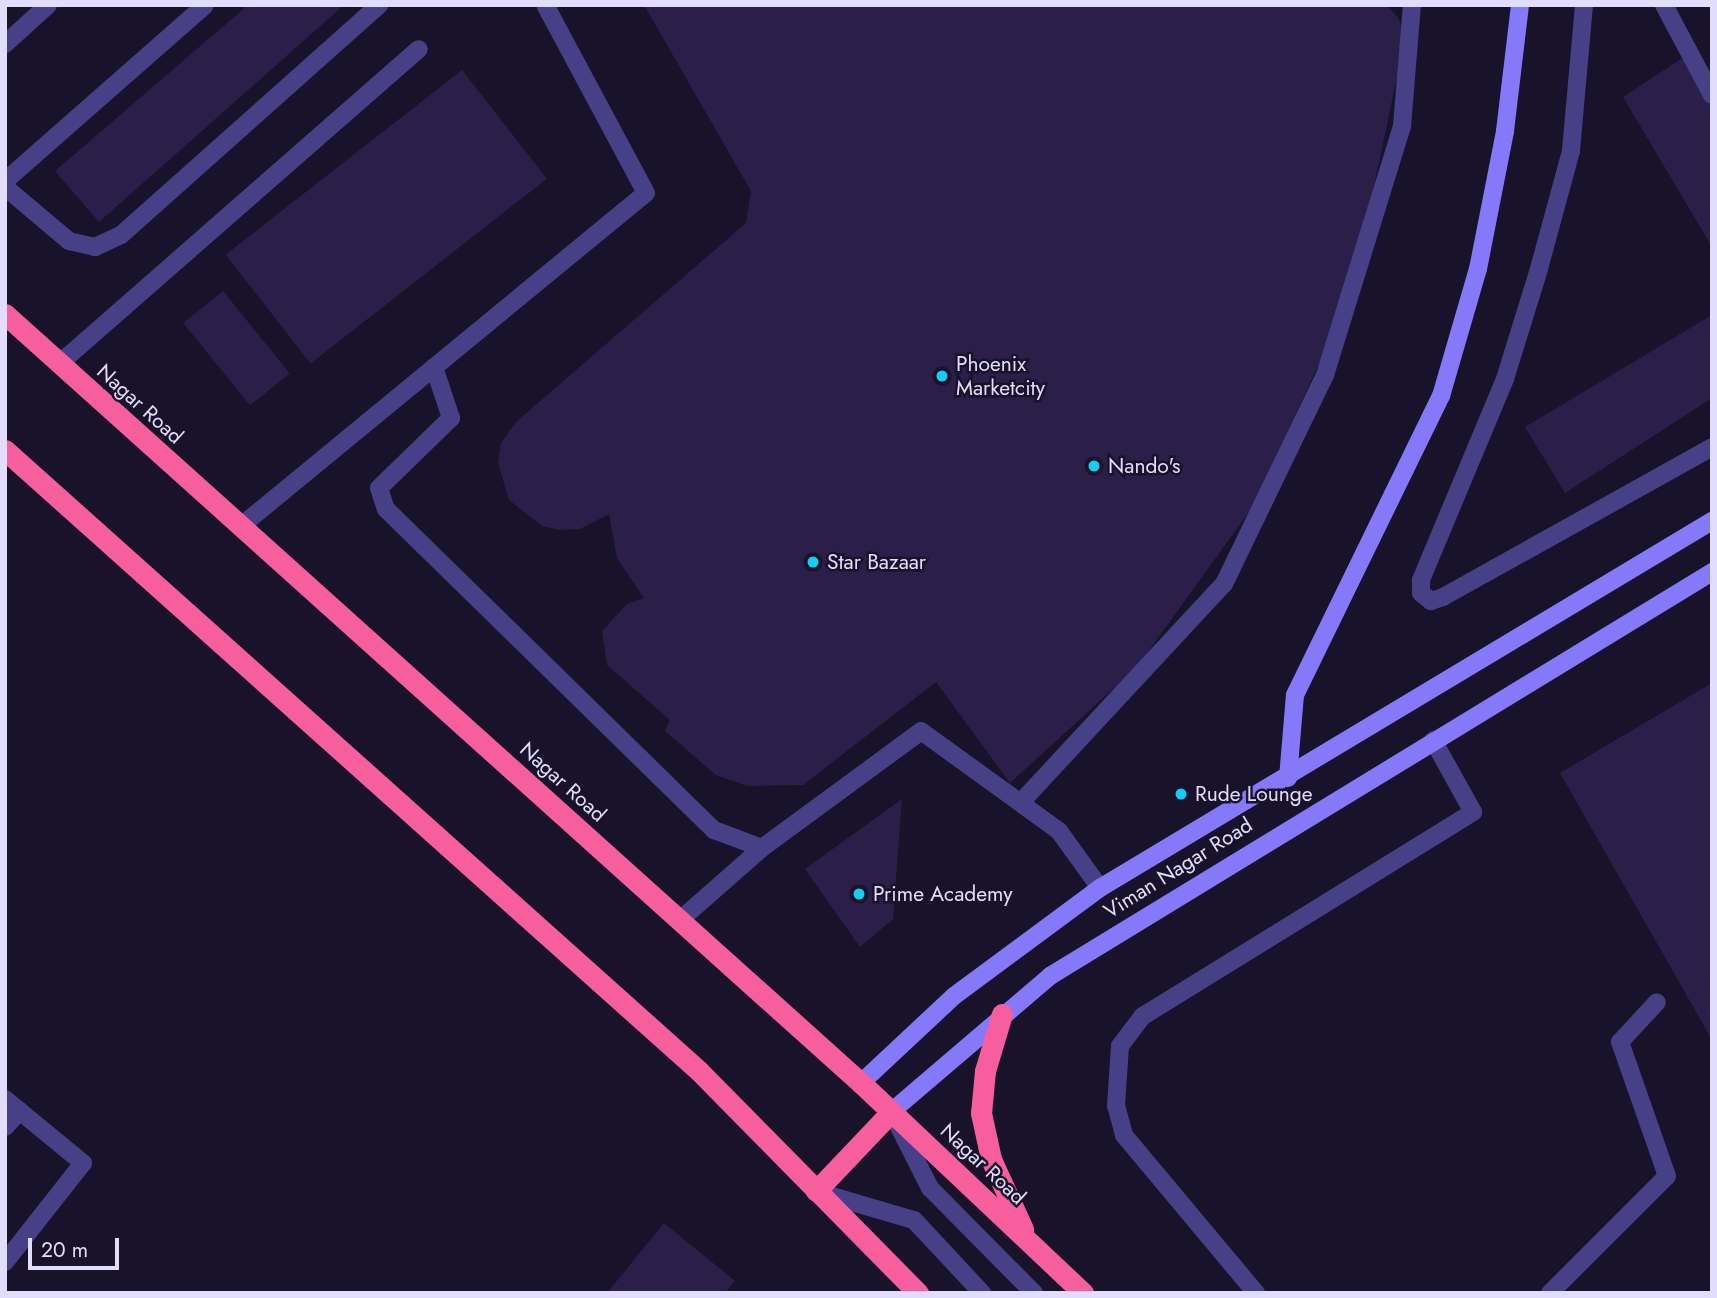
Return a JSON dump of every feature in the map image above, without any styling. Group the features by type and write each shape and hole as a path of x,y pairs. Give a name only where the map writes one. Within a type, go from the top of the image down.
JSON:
{"highway":[{"name":"Nagar Road","path":"5,314 861,1083 1083,1293"},
{"path":"5,450 699,1071 918,1293"},
{"path":"1002,1014 985,1071 981,1113 991,1159 1027,1238"},
{"name":"Viman Nagar Road","path":"816,1191 891,1112"}],"street":[{"path":"5,44 48,5"},
{"path":"5,181 205,5"},
{"path":"5,187 69,241 94,247 121,234 379,5"},
{"path":"241,526 646,192 545,5"},
{"path":"1023,800 1224,584 1325,375 1402,126 1412,5"},
{"path":"1288,778 1295,695 1441,396 1480,257 1521,5"},
{"path":"1584,5 1571,151 1539,269 1505,379 1421,580 1421,593 1431,601 1443,597 1712,447"},
{"path":"1664,5 1712,95"},
{"path":"59,364 419,49"},
{"path":"434,367 451,418 379,488 386,509 714,830 762,848"},
{"name":"Viman Nagar Road","path":"861,1083 954,996 1100,888 1288,778 1712,521"},
{"name":"Viman Nagar Road","path":"891,1112 1002,1014 1050,976 1712,572"},
{"path":"680,920 762,848 921,731 1023,800 1059,831 1100,888"},
{"path":"1256,1293 1124,1135 1114,1078 1120,1046 1143,1016 1473,812 1433,740"},
{"path":"1550,1293 1667,1176 1620,1042 1657,1002"},
{"path":"5,1099 83,1163 5,1262"},
{"path":"5,1127 20,1111"},
{"path":"891,1112 930,1188 1034,1293"},
{"path":"816,1191 914,1220 982,1293"}],"building":[{"path":"248,5 344,5 99,222 55,171"},
{"name":"Phoenix Marketcity","path":"644,5 1387,5 1399,19 1405,39 1369,210 1334,331 1254,505 1137,667 1010,783 936,682 803,785 747,786 716,775 665,731 670,720 607,665 602,631 627,604 644,598 617,558 609,514 580,529 559,530 542,526 509,500 498,463 501,443 516,422 746,223 751,191"},
{"path":"1684,57 1712,110 1712,247 1623,97"},
{"path":"462,70 547,179 311,363 226,255"},
{"path":"223,291 290,373 250,405 183,323"},
{"path":"1712,315 1712,398 1565,493 1525,427"},
{"path":"1712,683 1712,1040 1560,773"},
{"name":"Prime Academy","path":"902,799 893,919 860,947 805,869"},
{"path":"664,1223 735,1281 725,1293 607,1293"}],"place":[{"name":"Phoenix Marketcity","path":"942,376"},
{"name":"Nando's","path":"1094,466"},
{"name":"Star Bazaar","path":"813,562"},
{"name":"Rude Lounge","path":"1181,794"},
{"name":"Prime Academy","path":"859,894"}]}
